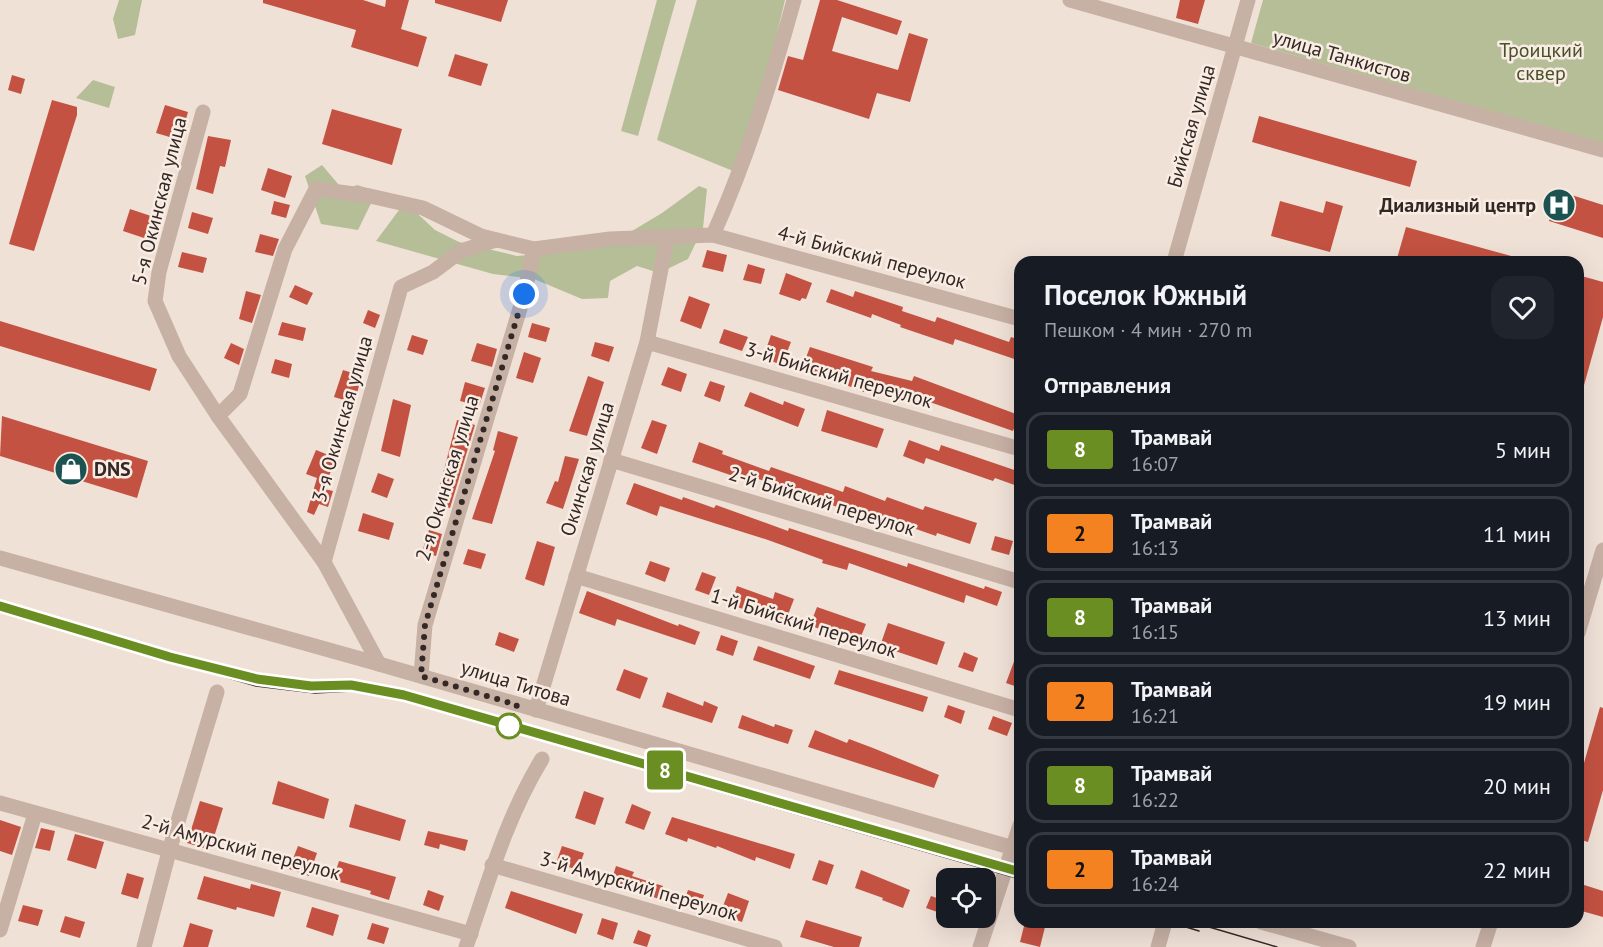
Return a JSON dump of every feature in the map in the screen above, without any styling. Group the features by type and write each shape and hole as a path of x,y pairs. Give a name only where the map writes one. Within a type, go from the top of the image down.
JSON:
{"street":[{"path":"713,235 737,183 778,58 794,0"},
{"name":"улица Танкистов","path":"1070,0 1603,150"},
{"name":"Бийская улица","path":"1176,256 1248,0"},
{"name":"5-я Окинская улица","path":"203,112 159,272 156,301 179,356 218,416"},
{"path":"379,664 324,562 218,416 240,394 285,249 316,189 370,196 423,208 481,236 534,249"},
{"name":"4-й Бийский переулок","path":"534,249 610,239 713,235 1014,317"},
{"name":"Окинская улица","path":"536,710 647,342 667,238"},
{"name":"3-я Окинская улица","path":"324,562 401,287 433,272 461,251 496,240"},
{"name":"2-я Окинская улица","path":"421,676 425,625 524,294 534,249"},
{"name":"3-й Бийский переулок","path":"647,342 1014,447"},
{"name":"2-й Бийский переулок","path":"611,460 1014,580"},
{"path":"1584,613 1603,550"},
{"name":"улица Титова","path":"0,558 421,676 1014,848"},
{"name":"1-й Бийский переулок","path":"576,576 1014,708"},
{"path":"144,947 170,848 217,692"},
{"path":"469,940 492,865 526,784 542,759"},
{"name":"2-й Амурский переулок","path":"0,804 170,848 469,940"},
{"path":"0,930 35,814"},
{"path":"980,947 1014,857"},
{"name":"3-й Амурский переулок","path":"492,865 775,947"},
{"path":"1158,947 1163,928"},
{"path":"1279,928 1326,944 1349,947"},
{"path":"1484,947 1489,928"}],"green space":[{"path":"119,0 142,0 135,35 118,39 113,19"},
{"path":"657,0 676,0 638,136 621,131"},
{"path":"697,0 785,0 767,75 733,171 657,140"},
{"name":"Троицкий сквер","path":"1263,0 1603,0 1603,143 1251,43"},
{"path":"93,80 115,87 109,108 76,98"},
{"path":"322,165 344,191 357,185 377,191 358,230 321,224 305,176"},
{"path":"699,186 707,189 703,228 688,259 659,273 637,266 610,281 608,298 582,299 534,279 493,274 376,241 405,202 435,230 459,242 517,256 574,251 612,243 662,213"}],"building":[{"path":"263,0 363,0 385,7 386,0 409,0 401,29 427,37 418,67 351,47 356,30 263,3"},
{"path":"435,0 508,0 501,22 435,3"},
{"path":"820,0 837,0 902,21 897,35 842,17 832,51 898,70 909,33 928,39 910,102 877,93 869,119 778,90 788,56 803,60"},
{"path":"1180,0 1205,0 1198,24 1176,18"},
{"path":"455,54 488,64 481,86 448,76"},
{"path":"12,75 25,79 21,94 8,90"},
{"path":"52,100 77,107 77,115 34,251 9,244"},
{"path":"165,105 188,112 180,140 156,133"},
{"path":"332,109 402,129 392,165 322,144"},
{"path":"1259,116 1417,161 1410,187 1252,142"},
{"path":"208,136 231,140 225,167 220,166 213,194 196,189"},
{"path":"268,168 292,176 285,198 261,190"},
{"path":"1559,191 1603,205 1603,238 1549,221"},
{"path":"274,201 290,205 286,218 271,214"},
{"path":"1280,201 1323,213 1326,201 1343,206 1330,252 1271,236"},
{"path":"130,209 154,217 147,239 123,231"},
{"path":"192,212 213,218 208,234 188,228"},
{"path":"1406,227 1511,256 1398,256"},
{"path":"260,234 279,239 273,256 255,252"},
{"path":"707,250 727,255 723,272 702,267"},
{"path":"182,252 207,258 203,273 178,267"},
{"path":"748,264 765,269 761,284 743,280"},
{"path":"786,273 812,283 806,299 802,298 800,301 779,294"},
{"path":"1584,277 1603,282 1603,317 1584,385"},
{"path":"295,285 313,293 307,305 289,297"},
{"path":"831,289 853,297 855,291 903,307 902,311 935,322 937,317 1009,342 1011,337 1014,338 1014,359 955,339 953,345 900,327 901,325 872,314 871,318 826,302"},
{"path":"246,291 261,295 252,323 239,319"},
{"path":"689,296 710,304 701,329 680,321"},
{"path":"368,310 380,315 375,328 363,323"},
{"path":"0,321 157,369 150,391 0,346"},
{"path":"282,322 306,328 303,341 278,335"},
{"path":"532,323 550,328 546,342 528,337"},
{"path":"724,329 748,337 742,351 719,343"},
{"path":"412,335 428,340 423,355 407,350"},
{"path":"771,335 791,342 782,365 763,358"},
{"path":"595,342 614,347 609,362 591,356"},
{"path":"231,343 244,349 239,365 224,358"},
{"path":"477,343 497,349 492,367 471,361"},
{"path":"810,347 873,367 871,371 912,381 914,376 1014,413 1014,428 1013,431 898,391 866,385 864,392 802,368"},
{"path":"524,352 541,358 533,383 516,378"},
{"path":"275,359 292,364 289,378 271,373"},
{"path":"668,367 687,374 681,392 661,385"},
{"path":"343,370 362,376 354,403 334,397"},
{"path":"588,376 604,382 587,436 569,431"},
{"path":"710,381 725,386 720,402 704,396"},
{"path":"465,382 485,388 479,406 460,401"},
{"path":"750,392 783,405 784,401 805,409 798,427 744,406"},
{"path":"393,399 411,405 400,457 381,451"},
{"path":"827,410 884,429 877,448 821,431"},
{"path":"2,416 148,461 137,498 0,456"},
{"path":"457,420 475,425 450,508 435,504"},
{"path":"652,420 667,425 657,454 641,448"},
{"path":"498,431 518,437 492,524 472,519 495,451 493,450"},
{"path":"909,440 939,451 941,445 1014,470 1014,485 995,478 993,481 926,458 924,464 903,456"},
{"path":"699,442 723,451 722,454 769,471 771,467 843,492 845,486 885,501 887,497 923,510 925,506 977,523 970,544 937,533 936,536 862,510 860,515 750,476 748,481 692,462"},
{"path":"316,450 336,458 324,489 333,491 328,507 319,504 314,515 307,512 317,478 306,474"},
{"path":"565,456 579,459 563,509 546,503 555,481 558,482"},
{"path":"378,473 394,479 387,498 371,492"},
{"path":"634,483 682,500 683,497 714,508 716,505 788,531 789,528 907,567 908,563 984,589 985,586 1002,592 997,606 966,595 964,603 849,563 847,570 822,563 823,560 768,540 660,506 657,516 626,504"},
{"path":"363,513 394,523 389,540 358,531"},
{"path":"429,530 442,534 436,556 422,552"},
{"path":"995,536 1013,541 1009,555 991,550"},
{"path":"537,541 555,547 544,586 525,579"},
{"path":"468,549 486,554 481,569 463,564"},
{"path":"650,561 670,568 665,582 645,574"},
{"path":"702,572 716,577 709,595 695,590"},
{"path":"737,586 773,599 775,592 794,599 786,620 753,608 752,612 731,605"},
{"path":"587,591 678,626 679,624 700,632 695,645 617,619 615,626 579,613"},
{"path":"817,607 866,624 860,639 826,626 824,631 810,625"},
{"path":"888,623 945,642 937,665 880,646"},
{"path":"499,632 519,639 514,652 495,645"},
{"path":"721,635 738,641 733,656 716,650"},
{"path":"758,646 815,666 810,679 753,660"},
{"path":"964,652 978,658 973,672 958,667"},
{"path":"1014,661 1014,686 1006,683"},
{"path":"624,669 648,678 640,699 616,690"},
{"path":"839,670 928,697 923,712 834,684"},
{"path":"667,692 703,706 704,701 718,707 712,723 662,707"},
{"path":"948,705 965,711 961,724 944,717"},
{"path":"1600,707 1603,708 1603,790 1588,842 1584,841 1584,763"},
{"path":"742,715 774,727 775,724 793,730 788,744 738,728"},
{"path":"993,716 1012,723 1007,736 988,729"},
{"path":"815,730 847,743 849,739 939,775 934,788 808,747"},
{"path":"278,781 329,799 324,819 272,804"},
{"path":"584,791 604,798 595,825 575,818"},
{"path":"200,801 223,808 210,850 187,843"},
{"path":"355,804 406,820 400,841 349,827"},
{"path":"632,804 651,812 644,830 625,823"},
{"path":"672,817 795,854 790,869 756,857 755,861 717,846 716,848 688,838 687,842 665,834"},
{"path":"0,820 21,827 12,855 0,851"},
{"path":"41,828 55,831 50,851 35,848"},
{"path":"428,831 468,840 465,851 440,844 439,849 424,845"},
{"path":"75,834 104,842 96,869 67,860"},
{"path":"298,846 317,853 309,876 289,869"},
{"path":"562,846 584,853 578,870 556,863"},
{"path":"819,860 834,865 827,885 812,880"},
{"path":"339,861 396,877 389,900 370,894 371,891 333,880"},
{"path":"616,866 634,872 632,876 663,886 659,899 611,882"},
{"path":"861,870 910,890 903,908 855,888"},
{"path":"127,873 144,878 138,899 121,894"},
{"path":"204,876 250,889 251,884 281,892 274,917 237,907 236,910 197,899"},
{"path":"1584,885 1603,891 1603,917 1584,912"},
{"path":"428,890 444,896 439,911 423,905"},
{"path":"688,890 704,895 699,910 683,904"},
{"path":"511,891 583,914 576,934 505,908"},
{"path":"728,893 749,901 742,922 720,914"},
{"path":"931,896 936,898 936,912 926,908"},
{"path":"23,905 43,910 38,926 18,921"},
{"path":"312,907 339,915 333,936 306,927"},
{"path":"65,916 85,922 80,938 60,932"},
{"path":"602,918 618,923 613,940 597,934"},
{"path":"806,920 862,937 859,947 834,947 800,937"},
{"path":"190,923 213,930 208,947 183,947"},
{"path":"372,923 389,928 384,944 367,939"},
{"path":"1024,928 1045,928 1040,947 1020,942"},
{"path":"638,930 651,935 647,947 633,943"}],"tram line":[{"name":"8","path":"0,606 170,657 257,679 311,686 351,685 404,695 1014,870"},
{"path":"0,611 256,686 315,693 352,691 403,700 1014,877"},
{"path":"1189,928 1199,931"},
{"path":"1212,928 1277,947"}],"place":[{"name":"Диализный центр","path":"1559,205"},
{"name":"DNS","path":"71,469"}],"route":[{"path":"509,726 517,705 421,676 425,625 524,294"}]}
